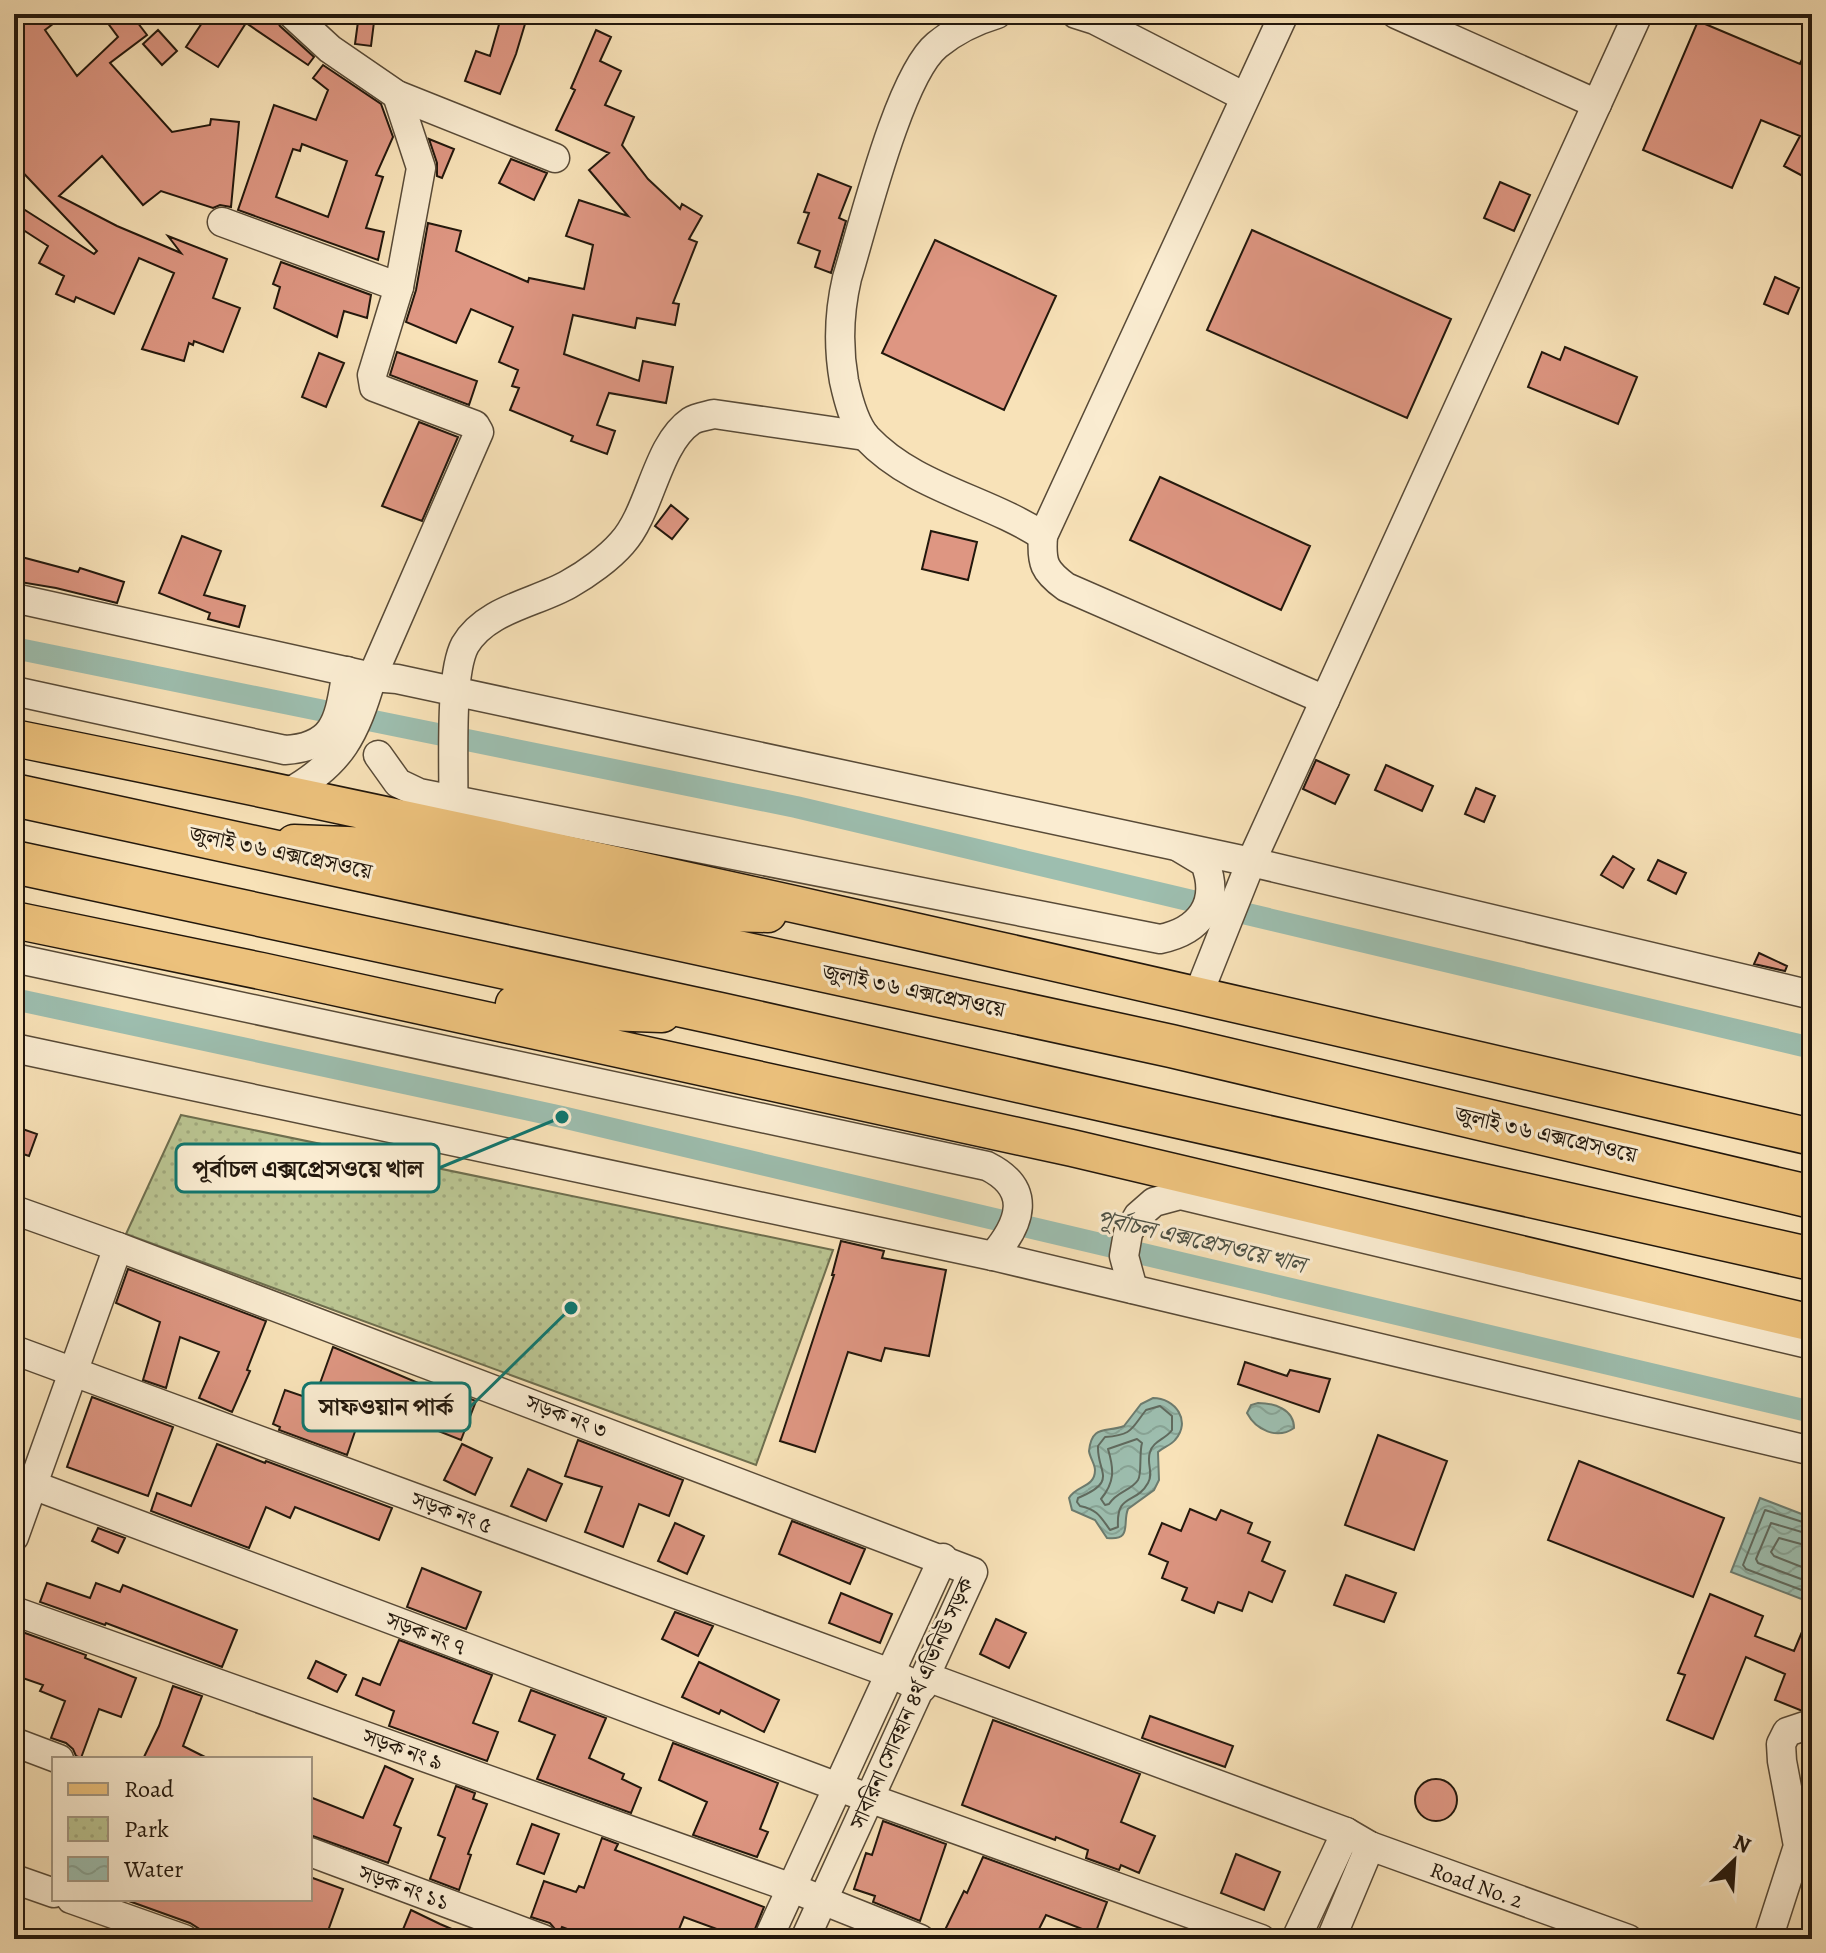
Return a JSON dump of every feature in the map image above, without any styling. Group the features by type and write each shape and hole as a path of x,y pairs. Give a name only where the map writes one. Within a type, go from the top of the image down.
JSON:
{"highway":[{"name":"জুলাই ৩৬ এক্সপ্রেসওয়ে","path":"14,795 1171,1046 1812,1197"},
{"path":"14,862 720,1014 1812,1259"}],"main road":[{"path":"14,738 288,793 815,907 1812,1137"},
{"path":"244,843 373,846 725,913 767,914 815,907"},
{"path":"14,920 1072,1148 1812,1323"},
{"path":"261,971 328,971 548,1010 720,1014"}],"street":[{"path":"292,14 330,49 397,95 555,158"},
{"path":"997,14 984,18 936,46 900,106 841,303 840,340 847,395 865,436 901,466 1021,522 1043,536"},
{"path":"1076,14 1095,20 1245,97"},
{"path":"1284,14 1043,536 1041,556 1050,575 1066,587 1325,700"},
{"path":"1396,14 1597,104"},
{"path":"1198,995 1246,874 1638,14"},
{"path":"14,691 285,750 306,749 325,738 337,721 479,432 475,425 374,387 372,375 399,287 421,168 397,95"},
{"path":"222,222 399,287"},
{"path":"453,828 455,694 458,667 466,644 484,625 569,584 623,542 641,514 676,437 692,420 714,414 865,436"},
{"path":"14,598 1176,846 1246,874 1812,995"},
{"path":"360,674 360,753 398,783 419,793 1160,939 1182,935 1206,909 1211,889 1205,863 1176,846"},
{"path":"288,793 322,772 344,747 361,714"},
{"path":"376,768 391,801 413,820"},
{"path":"14,958 987,1166 1003,1174 1017,1192 1019,1213 1008,1239 993,1256"},
{"path":"14,1048 993,1256 1812,1451"},
{"path":"1133,1289 1124,1256 1128,1233 1138,1216 1154,1202 1180,1195 1812,1345"},
{"name":"সড়ক নং ৩","path":"14,1210 943,1558"},
{"path":"14,1537 19,1481 65,1369 110,1244"},
{"name":"সড়ক নং ৫","path":"14,1350 890,1673 924,1682"},
{"name":"সড়ক নং ৭","path":"19,1481 838,1787 1261,1939"},
{"name":"সাবরিনা সোবহান ৪র্থ এভিনিউ সড়ক","path":"768,1939 943,1558 973,1572 805,1939"},
{"name":"সড়ক নং ৯","path":"14,1611 792,1888 920,1939"},
{"name":"Road No. 2","path":"924,1682 1346,1832 1370,1846 1628,1939"},
{"path":"1768,1939 1798,1846 1781,1744 1787,1732 1805,1726"},
{"path":"14,1742 54,1757"},
{"path":"1296,1939 1346,1832"},
{"path":"1331,1939 1370,1846"},
{"name":"সড়ক নং ১১","path":"312,1853 543,1939"},
{"path":"14,1879 52,1892"},
{"path":"77,1901 184,1939"}],"green space":[{"path":"181,1115 833,1250 756,1465 126,1234"}],"water":[{"path":"1153,1398 1168,1402 1179,1412 1180,1433 1158,1452 1159,1480 1154,1490 1128,1509 1123,1534 1107,1538 1095,1520 1072,1510 1069,1498 1094,1476 1095,1468 1089,1451 1093,1437 1101,1431 1124,1426 1141,1404"},
{"path":"1258,1403 1282,1408 1291,1416 1294,1428 1274,1433 1261,1428 1247,1413 1251,1405"},
{"path":"1760,1498 1812,1518 1812,1603 1731,1572"}],"building":[{"path":"14,14 66,14 45,30 77,76 118,37 101,14 131,14 147,35 110,63 172,132 210,125 211,119 239,122 231,207 220,205 213,208 161,191 143,205 102,156 59,196 117,226 181,253 168,236 227,259 213,298 240,308 223,352 194,341 193,345 189,343 184,361 142,349 174,273 139,258 114,314 76,297 74,302 56,294 64,276 39,263 48,246 14,224 14,203 94,254 97,251 14,163"},
{"path":"208,14 273,14 280,26 314,57 308,65 246,23 218,67 186,47"},
{"path":"359,14 375,14 371,46 355,44"},
{"path":"502,14 528,14 500,94 465,81 476,51 490,56"},
{"path":"1698,21 1800,64 1812,37 1812,181 1784,166 1800,136 1761,120 1732,188 1643,150"},
{"path":"158,30 177,51 162,65 143,44"},
{"path":"596,30 611,37 600,61 621,71 605,105 634,117 622,145 648,179 680,209 682,204 702,216 689,239 697,242 673,303 679,304 675,325 637,318 635,328 573,315 564,354 639,381 643,361 673,367 666,403 609,393 597,425 615,431 607,454 571,441 573,436 510,410 519,388 512,386 518,370 499,362 513,327 471,309 456,343 406,322 416,290 428,223 461,231 456,251 528,282 529,278 584,289 593,245 566,236 579,200 628,216 589,170 609,153 556,130 575,90 571,88"},
{"path":"323,65 381,104 393,137 376,175 383,177 366,228 384,232 378,260 238,210 274,105 316,120 328,90 313,78","holes":["302,144 347,161 328,217 276,197 293,149 300,151"]},
{"path":"429,139 454,149 442,178 437,176 437,163"},
{"path":"511,159 547,173 534,200 499,183"},
{"path":"818,174 851,187 839,218 846,221 831,273 815,267 820,251 798,243 809,213 804,212"},
{"path":"1500,182 1530,195 1514,231 1484,218"},
{"path":"1252,230 1451,319 1407,418 1207,330"},
{"path":"935,240 1056,296 1004,410 882,353"},
{"path":"281,262 371,295 367,318 344,311 337,337 274,308 280,287 273,284"},
{"path":"1775,277 1799,288 1788,314 1764,304"},
{"path":"1565,347 1637,377 1618,424 1528,387 1542,352 1560,360"},
{"path":"397,352 477,381 469,405 390,375"},
{"path":"319,353 344,363 326,407 302,397"},
{"path":"419,422 458,437 422,521 382,506"},
{"path":"1160,477 1310,546 1281,610 1130,540"},
{"path":"671,505 688,519 672,539 655,526"},
{"path":"931,531 977,542 968,580 922,569"},
{"path":"182,536 221,551 204,595 245,606 239,627 208,619 210,613 159,593"},
{"path":"14,555 78,572 80,568 124,582 117,603 14,581"},
{"path":"1316,760 1349,775 1335,804 1303,789"},
{"path":"1386,765 1433,786 1422,811 1375,790"},
{"path":"1476,788 1495,796 1484,822 1465,814"},
{"path":"1613,856 1634,869 1623,888 1601,875"},
{"path":"1658,860 1686,873 1676,894 1648,880"},
{"path":"1759,953 1787,966 1785,971 1754,964"},
{"path":"14,1126 37,1134 29,1156 14,1151"},
{"path":"841,1241 884,1251 882,1258 946,1270 929,1356 885,1348 881,1361 848,1352 815,1452 780,1441 834,1275"},
{"path":"128,1269 266,1321 247,1370 250,1371 232,1412 199,1398 219,1352 180,1337 166,1388 143,1380 160,1322 116,1303"},
{"path":"333,1347 437,1391 439,1387 476,1401 461,1440 365,1402 347,1455 279,1430 280,1427 273,1424 285,1390 314,1400"},
{"path":"1245,1362 1287,1376 1290,1370 1330,1379 1319,1412 1238,1384"},
{"path":"92,1397 173,1427 148,1496 67,1467"},
{"path":"1378,1435 1447,1461 1414,1550 1345,1525"},
{"path":"578,1440 683,1480 669,1516 639,1504 623,1547 585,1532 602,1487 565,1476"},
{"path":"217,1444 392,1508 379,1540 295,1507 290,1518 266,1507 249,1548 151,1511 157,1493 191,1506"},
{"path":"462,1444 492,1458 475,1495 444,1480"},
{"path":"1579,1461 1724,1518 1693,1597 1548,1540"},
{"path":"528,1469 562,1484 546,1521 511,1506"},
{"path":"1190,1509 1216,1520 1221,1510 1252,1523 1248,1533 1270,1542 1262,1561 1285,1571 1272,1602 1249,1592 1242,1611 1218,1602 1214,1613 1182,1600 1187,1588 1162,1578 1168,1562 1149,1554 1162,1523 1181,1531"},
{"path":"792,1521 865,1549 850,1584 779,1554"},
{"path":"675,1523 704,1536 687,1574 658,1561"},
{"path":"98,1528 125,1538 118,1553 92,1541"},
{"path":"422,1568 481,1592 466,1629 407,1607"},
{"path":"1346,1575 1396,1593 1384,1622 1334,1605"},
{"path":"47,1583 90,1598 96,1583 120,1592 123,1585 237,1630 222,1667 106,1623 40,1602"},
{"path":"841,1593 892,1614 880,1643 829,1623"},
{"path":"1710,1594 1763,1616 1755,1636 1794,1651 1812,1608 1812,1711 1800,1710 1775,1700 1785,1674 1746,1657 1713,1739 1667,1720 1685,1675 1678,1673"},
{"path":"675,1612 713,1626 698,1656 662,1639"},
{"path":"996,1619 1026,1633 1009,1668 980,1654"},
{"path":"14,1629 86,1655 85,1658 136,1678 121,1717 99,1709 81,1757 78,1757 66,1743 51,1738 65,1701 40,1691 43,1685 14,1675"},
{"path":"399,1640 492,1675 473,1723 498,1732 487,1761 389,1726 394,1711 356,1695 363,1678 380,1685"},
{"path":"316,1661 346,1675 337,1692 308,1678"},
{"path":"699,1662 779,1700 764,1732 721,1710 719,1714 682,1697"},
{"path":"173,1686 202,1696 183,1746 205,1757 144,1757"},
{"path":"531,1690 606,1718 589,1758 624,1774 622,1779 641,1788 631,1813 537,1779 555,1735 519,1721"},
{"path":"1150,1716 1233,1746 1225,1767 1142,1738"},
{"path":"993,1720 1140,1774 1121,1822 1155,1836 1139,1873 1121,1865 1119,1870 1086,1858 1088,1850 962,1805"},
{"path":"673,1743 778,1783 760,1829 768,1832 757,1857 693,1835 707,1802 659,1780"},
{"path":"385,1766 413,1779 394,1825 401,1828 388,1863 312,1836 312,1798 363,1818"},
{"path":"1436,1779 1451,1785 1457,1800 1451,1815 1436,1821 1421,1815 1415,1800 1421,1785"},
{"path":"456,1786 475,1793 473,1799 487,1804 468,1854 471,1855 459,1890 430,1879 445,1838 438,1835"},
{"path":"883,1821 946,1844 920,1921 873,1902 875,1896 854,1889 866,1853 872,1855"},
{"path":"532,1824 559,1834 544,1874 517,1864"},
{"path":"602,1838 618,1844 615,1850 764,1907 751,1939 684,1917 675,1939 594,1939 562,1927 559,1934 550,1923 531,1917 544,1881 576,1892 579,1886 584,1888"},
{"path":"1236,1854 1280,1872 1264,1910 1221,1893"},
{"path":"983,1857 1107,1902 1095,1934 1046,1915 1034,1939 955,1939 943,1934"},
{"path":"312,1878 343,1889 325,1939 213,1939 203,1935 204,1932 190,1923 129,1901 312,1901"},
{"path":"411,1910 440,1924 475,1939 399,1939"}],"waterway":[{"name":"পূর্বাচল এক্সপ্রেসওয়ে খাল","path":"14,648 796,807 1812,1048"},
{"name":"পূর্বাচল এক্সপ্রেসওয়ে খাল","path":"14,999 562,1117 1812,1412"}],"place":[{"name":"পূর্বাচল এক্সপ্রেসওয়ে খাল","path":"562,1117"},
{"name":"সাফওয়ান পার্ক","path":"571,1308"}]}
